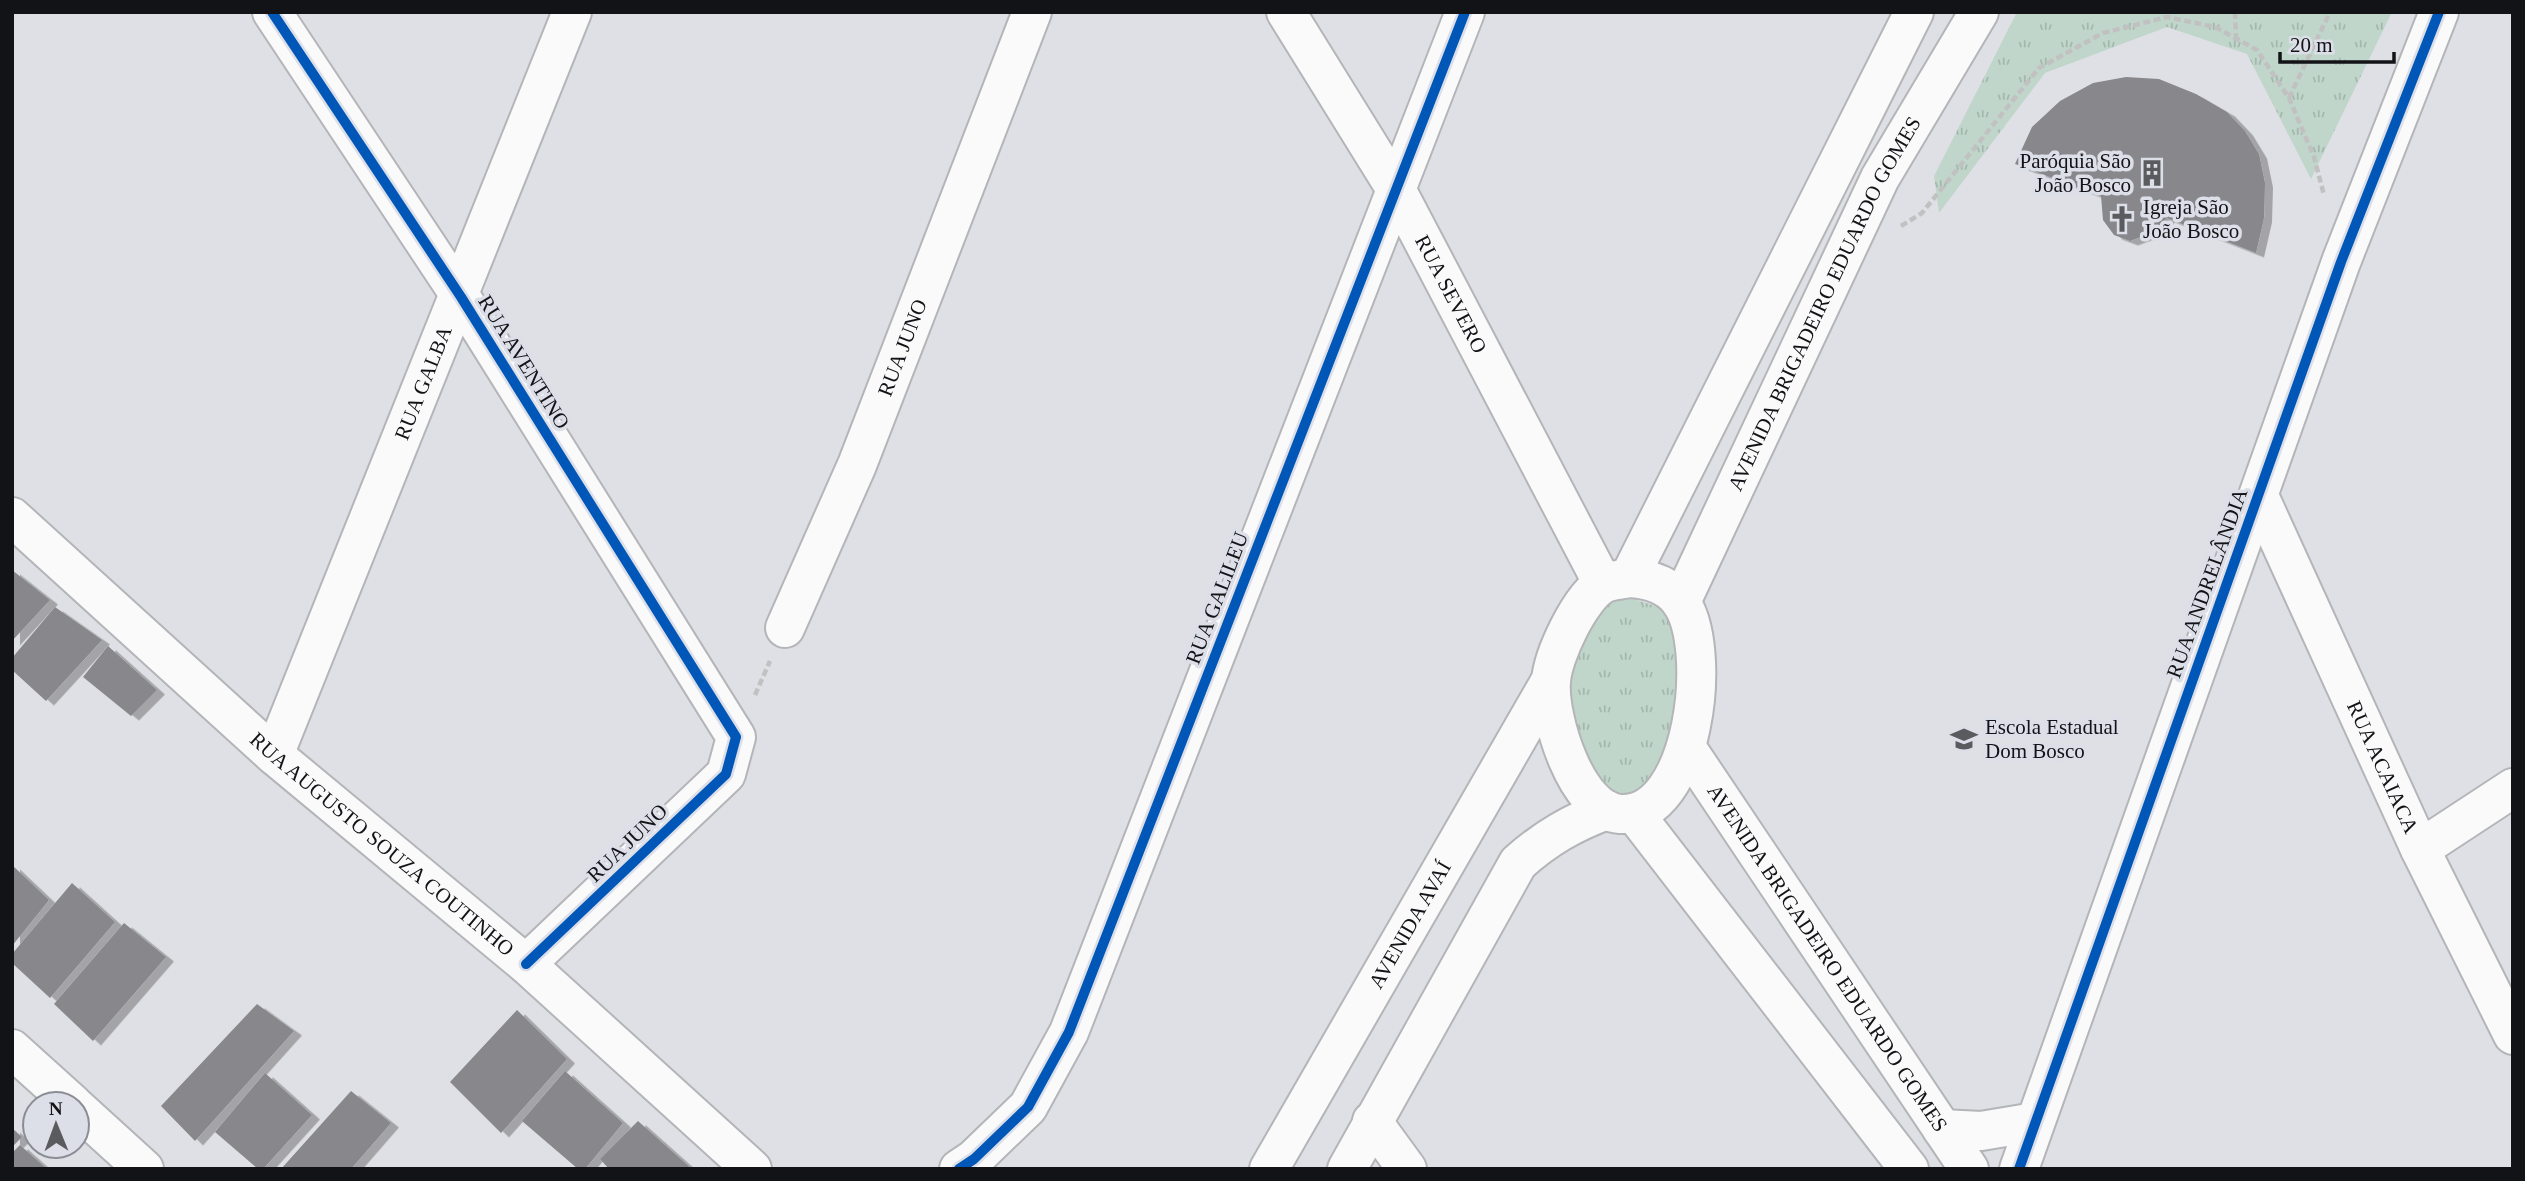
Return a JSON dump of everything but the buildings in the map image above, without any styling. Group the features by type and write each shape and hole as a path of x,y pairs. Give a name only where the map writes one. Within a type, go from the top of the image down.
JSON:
{"street":[{"name":"RUA AVENTINO","path":"272,12 461,296 736,737"},
{"name":"RUA GALBA","path":"274,755 461,296 572,12"},
{"name":"RUA JUNO","path":"785,628 857,465 1032,12"},
{"name":"RUA SEVERO","path":"1286,12 1396,191 1616,581"},
{"name":"RUA GALILEU","path":"959,1169 974,1159 1028,1107 1069,1032 1465,12"},
{"path":"1909,1169 1620,811 1583,790 1567,760 1555,726 1551,680 1563,641 1581,607 1616,581 1914,12"},
{"name":"AVENIDA BRIGADEIRO EDUARDO GOMES","path":"1681,602 1880,178 1979,12"},
{"name":"RUA ANDRELÂNDIA","path":"2018,1169 2341,262 2439,12"},
{"name":"RUA ACAIACA","path":"2259,496 2420,849 2513,1035"},
{"name":"RUA AUGUSTO SOUZA COUTINHO","path":"12,517 274,755 526,964 752,1169"},
{"path":"1347,1169 1518,863 1544,840 1571,823 1654,803 1668,788 1686,747 1693,714 1695,668 1691,628 1681,602 1657,583 1616,581"},
{"name":"AVENIDA AVAÍ","path":"1269,1169 1551,680"},
{"name":"RUA JUNO","path":"526,964 726,774 736,737"},
{"name":"AVENIDA BRIGADEIRO EDUARDO GOMES","path":"1686,747 1969,1169"},
{"path":"2420,849 2513,788"},
{"path":"12,1049 57,1090"},
{"path":"91,1121 144,1169"},
{"path":"1372,1121 1407,1169"},
{"path":"1942,1129 1981,1131 2035,1122"}],"path":[{"path":"2235,12 2236,38"},
{"path":"2288,98 2330,12"},
{"path":"1899,227 1922,213 2039,68 2103,33 2167,15 2215,27 2257,50 2288,98 2314,157 2324,197"},
{"path":"736,737 785,628"}],"green space":[{"path":"2017,12 2392,12 2311,179 2247,54 2167,27 2045,73 1939,213 1934,176"},
{"path":"1613,592 1667,610 1687,653 1691,731 1639,795 1612,805 1593,783 1559,687 1581,635"}],"cycle path":[{"path":"272,12 461,297 736,737 726,774 526,964"},
{"path":"959,1169 974,1159 1028,1107 1069,1032 1465,12"},
{"path":"2019,1169 2341,262 2439,12"}],"place":[{"name":"Paróquia São João Bosco","path":"2152,173"},
{"name":"Igreja São João Bosco","path":"2122,219"},
{"name":"Escola Estadual Dom Bosco","path":"1964,739"}]}
